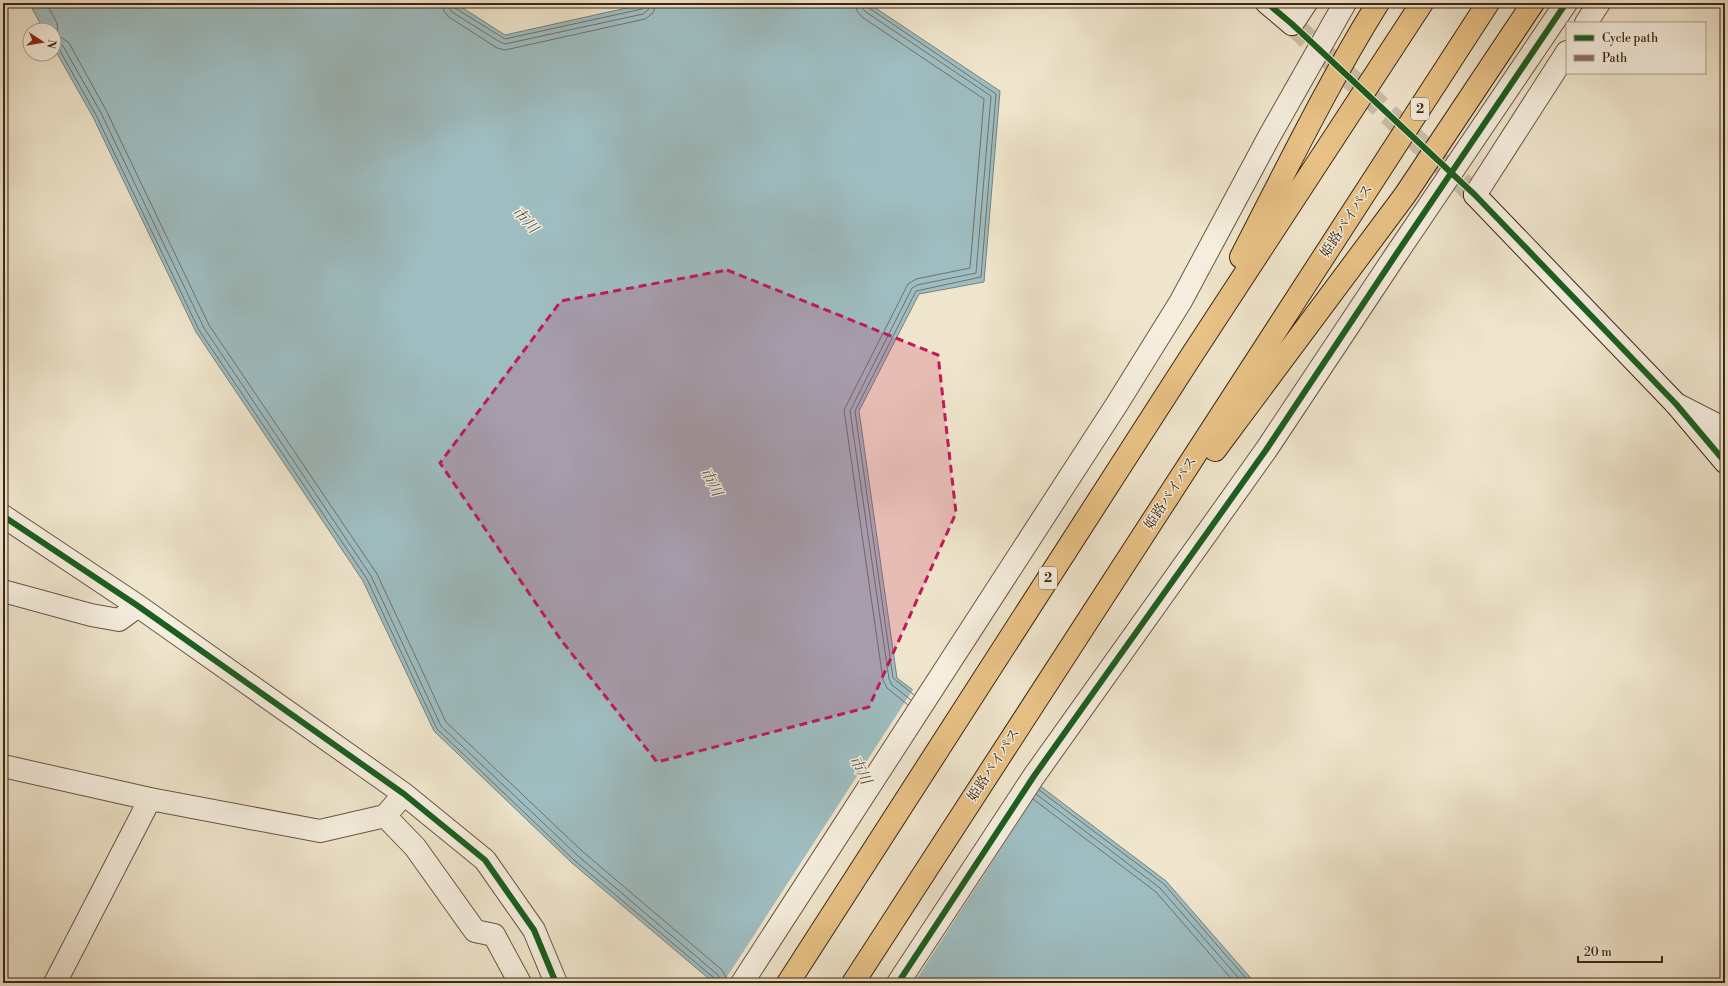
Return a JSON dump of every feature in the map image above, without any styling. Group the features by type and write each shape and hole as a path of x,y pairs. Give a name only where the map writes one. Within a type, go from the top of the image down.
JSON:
{"highway":[{"path":"1190,358 1293,157 1363,26 1378,3"},
{"name":"2","path":"788,983 1190,358 1422,3"},
{"name":"姫路バイパス","path":"853,983 1488,3"},
{"path":"1093,612 1405,195 1533,3"}],"street":[{"path":"1266,3 1292,24 1306,3"},
{"path":"742,983 1117,404 1180,301 1270,135 1345,3"},
{"path":"898,983 1034,776 1266,450 1566,3"},
{"path":"1587,22 1599,3"},
{"path":"1566,54 1475,195 1676,404 1725,462"},
{"path":"1676,404 1725,429"},
{"path":"3,516 138,606 404,794 485,860 534,930 556,983"},
{"path":"3,591 91,615 119,620 138,606"},
{"path":"3,766 150,799 320,832 384,816 404,794"},
{"path":"55,983 150,799"},
{"path":"384,816 415,847 475,931 494,935 520,983"}],"highlighted area":[{"path":"727,270 938,355 956,513 869,707 657,762 561,640 440,463 561,301"}],"water":[{"name":"市川","path":"29,3 455,3 505,35 649,3 868,3 1000,91 984,282 919,294 859,411 897,678 1166,881 1255,983 714,983 572,863 434,731 363,581 196,332 93,117 62,62 62,22 40,22"}],"pier":[{"path":"914,688 1042,785 914,983 723,983"}],"tunnel":[{"path":"1292,24 1475,195"}],"marked path":[{"path":"289,983 302,981 339,983"}],"cycle path":[{"path":"1267,3 1292,24 1475,195 1676,404 1725,462"},
{"path":"898,983 1034,776 1266,450 1566,3"},
{"path":"3,516 138,606 404,794 485,860 534,930 556,983"}]}
